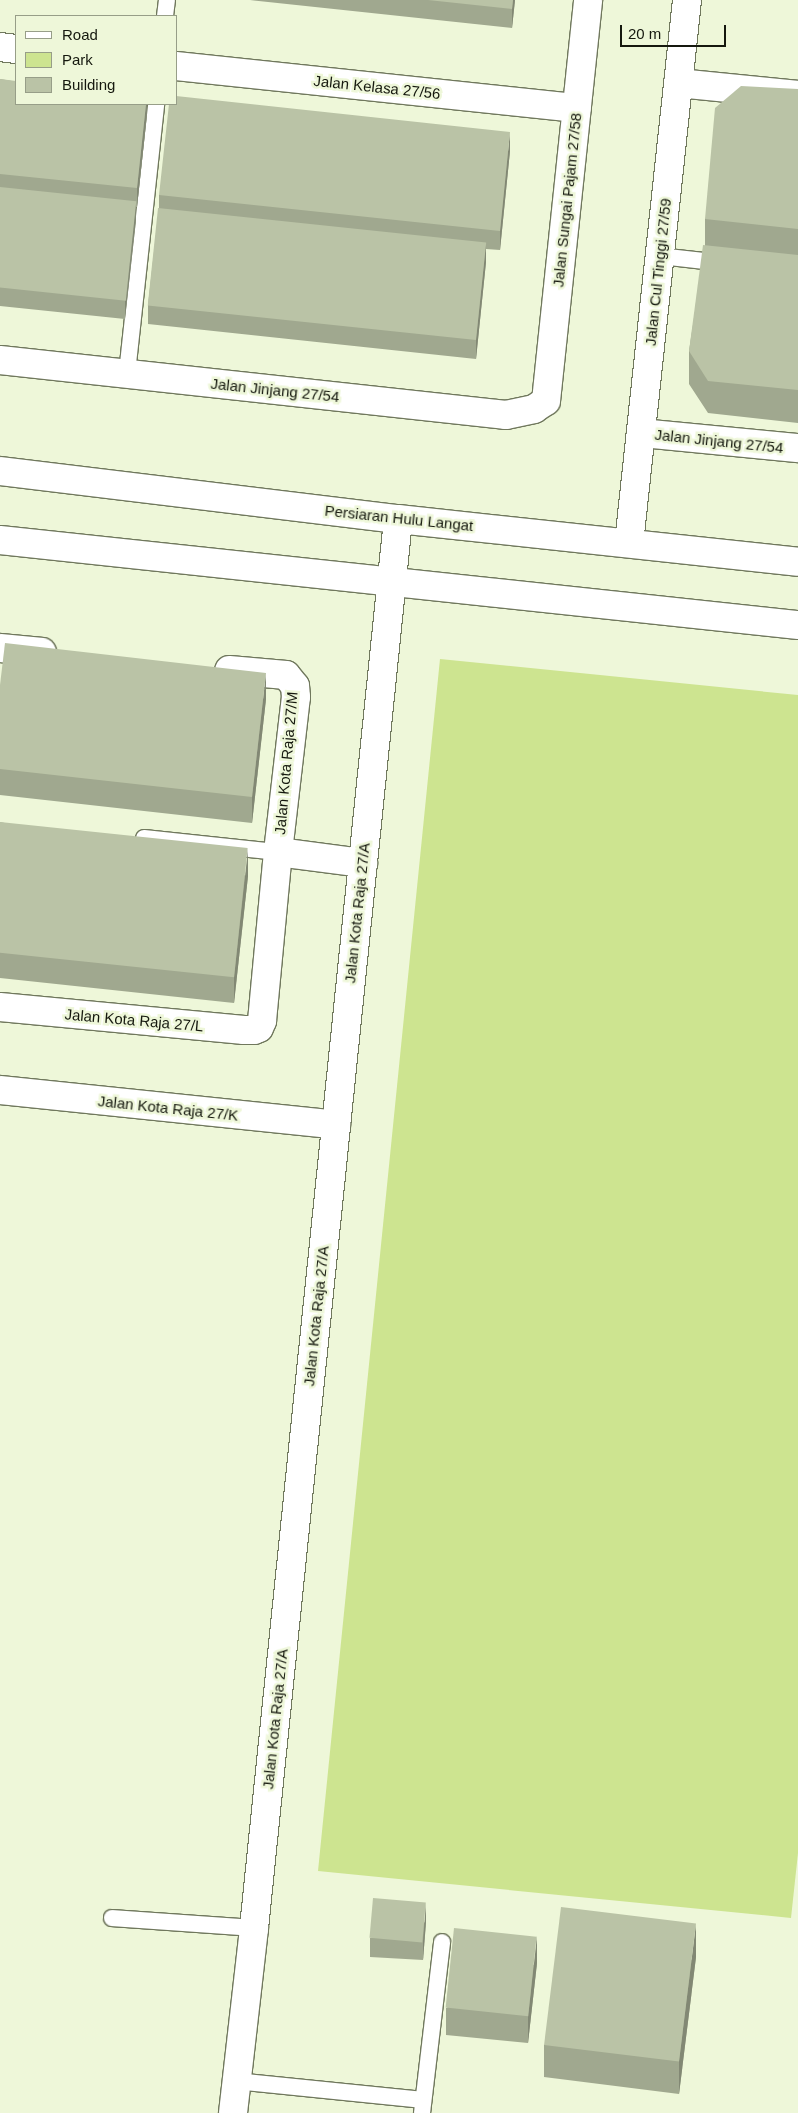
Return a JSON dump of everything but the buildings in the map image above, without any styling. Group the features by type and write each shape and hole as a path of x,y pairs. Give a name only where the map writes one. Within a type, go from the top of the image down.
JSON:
{"street":[{"name":"Jalan Sungai Pajam 27/58","path":"546,401 588,0"},
{"name":"Jalan Cul Tinggi 27/59","path":"629,543 687,0"},
{"path":"0,47 15,49"},
{"name":"Jalan Kelasa 27/56","path":"178,66 577,108"},
{"path":"678,83 798,95"},
{"name":"Jalan Jinjang 27/54","path":"0,360 506,415 534,409 546,401"},
{"name":"Jalan Jinjang 27/54","path":"640,433 798,448"},
{"name":"Persiaran Hulu Langat","path":"0,471 398,519 798,562"},
{"name":"Jalan Kota Raja 27/A","path":"233,2113 254,1928 398,519"},
{"path":"0,540 798,625"},
{"path":"0,648 68,654"},
{"name":"Jalan Kota Raja 27/M","path":"202,667 286,675 295,686 296,697 278,852 262,1021"},
{"path":"278,852 363,863"},
{"name":"Jalan Kota Raja 27/L","path":"0,1007 244,1030 259,1028 262,1021"},
{"name":"Jalan Kota Raja 27/K","path":"0,1090 336,1125"}],"lane":[{"path":"165,15 167,0"},
{"path":"127,373 156,105"},
{"path":"660,256 739,265"},
{"path":"126,836 278,852"},
{"path":"112,1918 254,1928"},
{"path":"236,2081 423,2107 442,1942"}],"green space":[{"path":"440,659 798,695 798,1853 791,1918 318,1871"}]}
